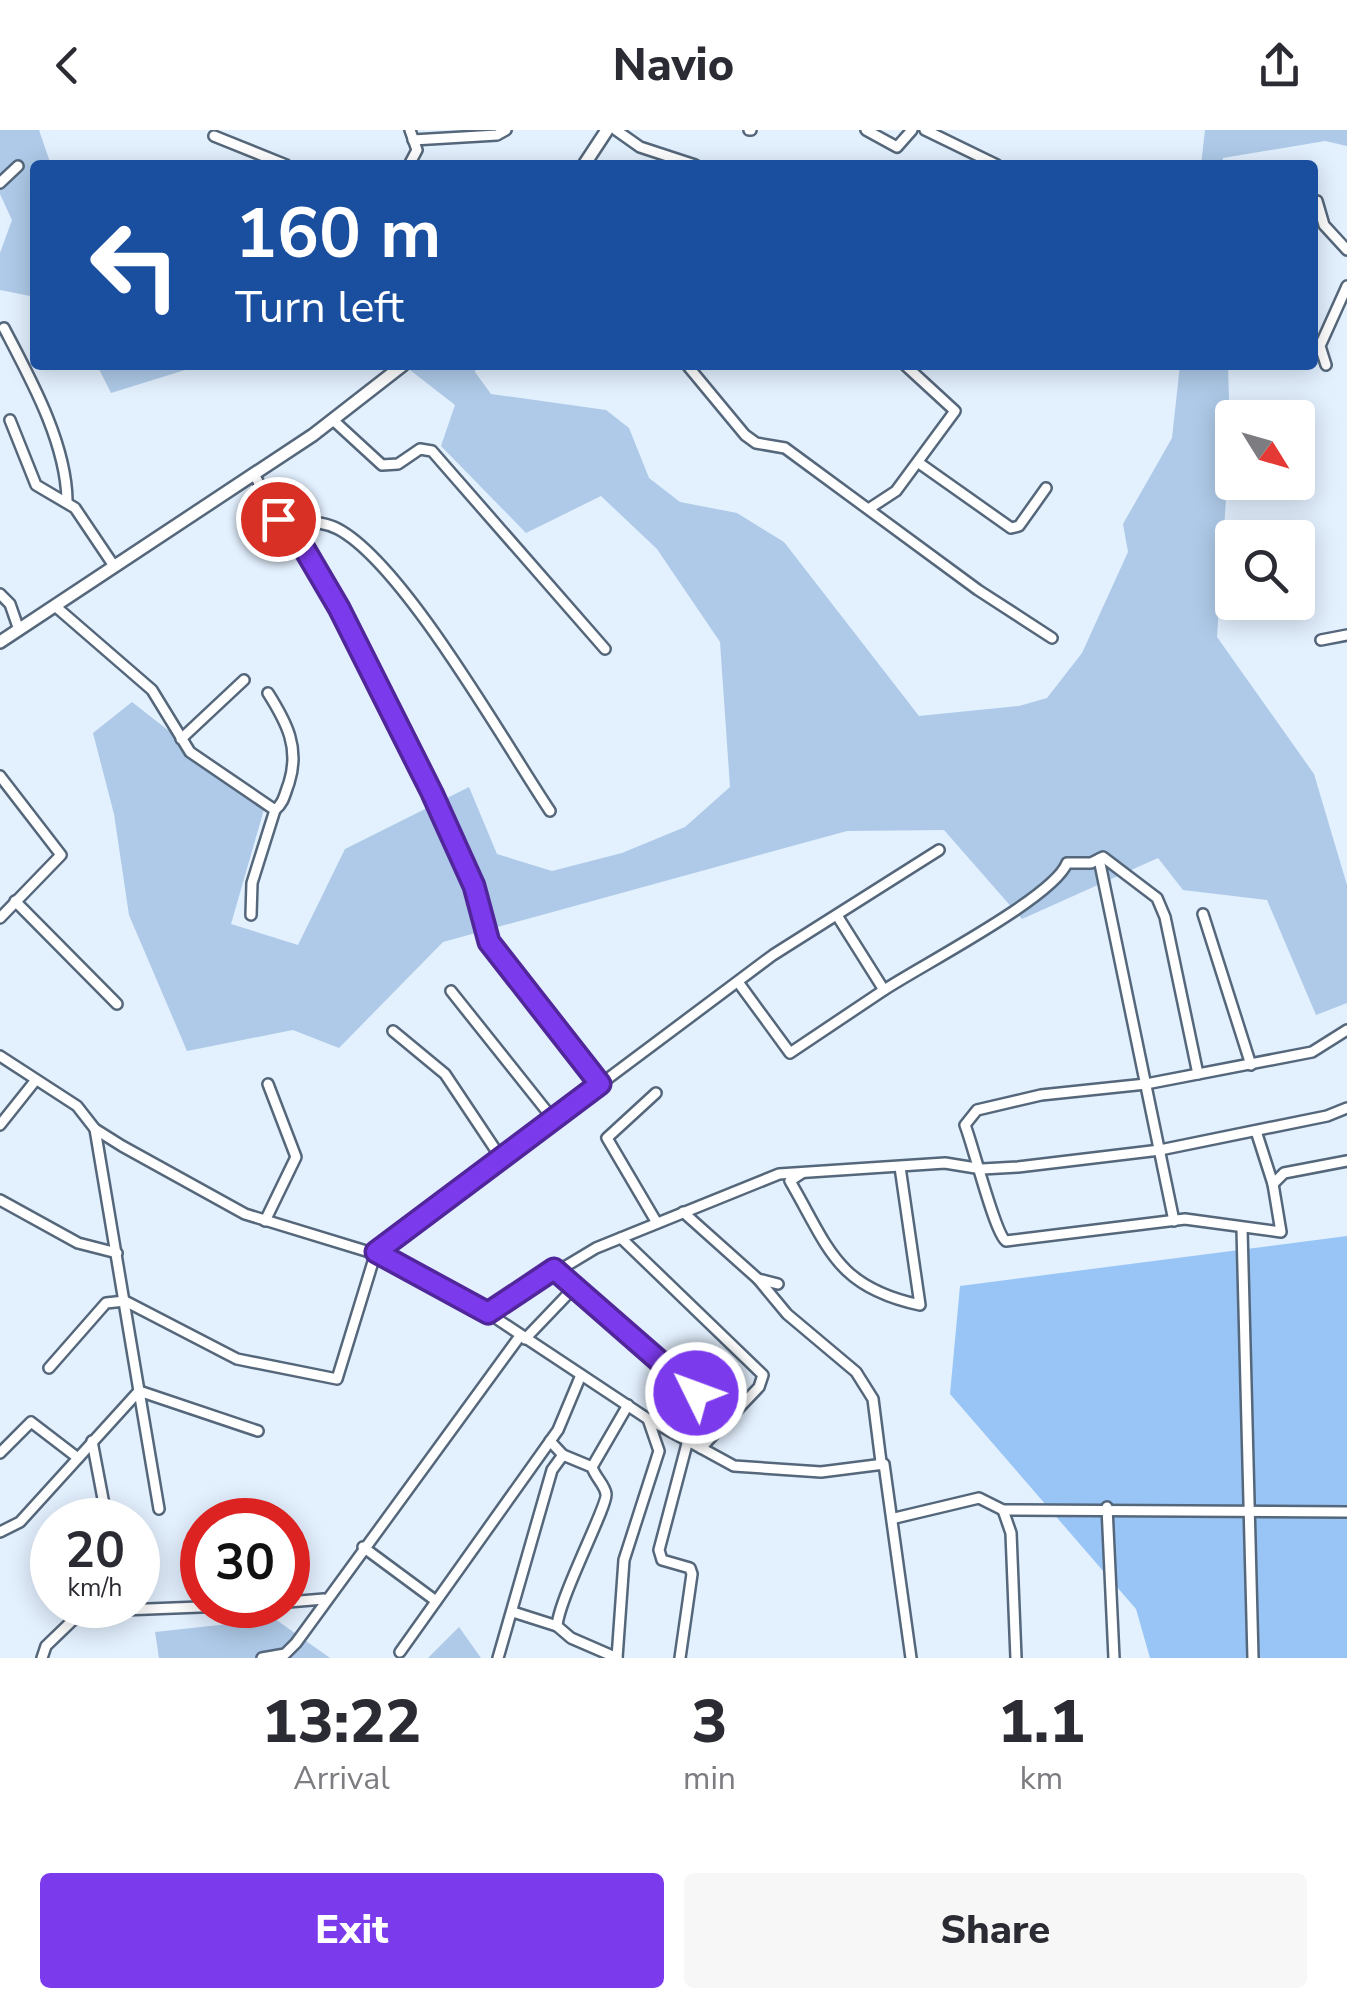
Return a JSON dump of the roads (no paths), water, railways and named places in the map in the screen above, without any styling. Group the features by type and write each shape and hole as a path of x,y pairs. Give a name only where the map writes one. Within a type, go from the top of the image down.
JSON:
{"main road":[{"path":"587,160 607,130"},
{"path":"0,642 334,420 397,370"}],"street":[{"path":"411,160 417,150 412,135 497,135 506,130"},
{"path":"866,130 897,148 912,130"},
{"path":"925,130 987,160"},
{"path":"624,132 654,153 677,160"},
{"path":"214,136 274,160"},
{"path":"0,183 18,166"},
{"path":"1318,205 1324,225 1347,250"},
{"path":"1326,366 1320,346 1347,286"},
{"path":"4,328 32,381 66,480 67,500"},
{"path":"691,370 745,435 756,442 786,448 978,590 1052,638"},
{"path":"870,508 896,492 955,411 911,370"},
{"path":"10,420 36,485 67,500 114,566"},
{"path":"334,420 382,465 398,464 420,449 432,450 605,649"},
{"path":"919,463 1011,528 1018,526 1046,488"},
{"path":"254,474 273,514 288,521 324,524 340,530 376,562 427,624 550,811"},
{"path":"288,521 339,608 432,793 474,886 489,942 600,1084"},
{"path":"0,594 10,604 19,630"},
{"path":"54,606 152,690 190,752 275,810"},
{"path":"1321,640 1347,636"},
{"path":"181,739 244,680"},
{"path":"251,915 252,884 295,762 293,741 268,693"},
{"path":"0,776 61,855 0,918"},
{"path":"49,1368 106,1303 125,1301 237,1359 337,1379 376,1252 738,982 939,850"},
{"path":"738,982 790,1053 884,990 1022,909 1061,878 1068,864 1103,857 1158,898 1166,917 1198,1074"},
{"path":"1099,859 1174,1221"},
{"path":"15,901 117,1004"},
{"path":"1203,914 1251,1065"},
{"path":"838,917 884,990"},
{"path":"451,991 553,1120"},
{"path":"1256,1131 1273,1184 1281,1232 1242,1229 1214,1221 1174,1221 1006,1242 996,1233 982,1169 965,1124 971,1113 1041,1096 1146,1084 1322,1048 1347,1030"},
{"path":"393,1031 445,1074 502,1158"},
{"path":"0,1056 81,1110 95,1129 265,1221 376,1252 488,1313 648,1419 734,1466 820,1472 881,1462"},
{"path":"0,1125 35,1081"},
{"path":"265,1221 296,1156 268,1084"},
{"path":"656,1093 608,1138 657,1223"},
{"path":"488,1313 554,1269 779,1174 946,1164 982,1169 1160,1150 1347,1108"},
{"path":"95,1129 157,1498"},
{"path":"1273,1184 1284,1173 1347,1161"},
{"path":"802,1172 790,1181 838,1266 869,1290 920,1305 900,1167"},
{"path":"0,1200 78,1243 117,1253"},
{"path":"684,1212 758,1279 787,1314 856,1372 873,1398 881,1462 886,1468 895,1518 911,1658"},
{"path":"1242,1229 1253,1658"},
{"path":"621,1238 764,1375 759,1387 725,1418 701,1448"},
{"path":"554,1269 725,1418"},
{"path":"758,1279 778,1284"},
{"path":"262,1658 285,1654 522,1338 569,1293 586,1296"},
{"path":"400,1652 550,1441 581,1375"},
{"path":"140,1391 258,1431"},
{"path":"0,1532 20,1522 140,1391"},
{"path":"592,1467 628,1405"},
{"path":"513,1612 558,1626 591,1654 616,1658 624,1560 659,1451 648,1419"},
{"path":"0,1453 31,1422 78,1458"},
{"path":"680,1658 692,1574 690,1568 662,1560 659,1550 688,1440"},
{"path":"550,1441 563,1455 592,1467 607,1495 558,1613 558,1626"},
{"path":"92,1442 103,1498"},
{"path":"498,1658 552,1470 563,1455"},
{"path":"895,1518 979,1498 1003,1510 1107,1507 1347,1512"},
{"path":"1107,1507 1114,1658"},
{"path":"1003,1510 1011,1532 1016,1658"},
{"path":"363,1547 436,1601"},
{"path":"310,1600 324,1599"},
{"path":"42,1658 46,1646 65,1628"}]}
